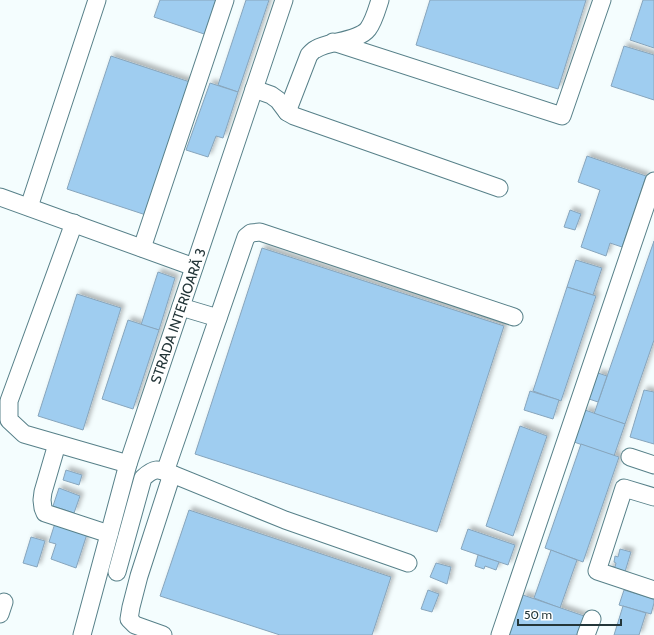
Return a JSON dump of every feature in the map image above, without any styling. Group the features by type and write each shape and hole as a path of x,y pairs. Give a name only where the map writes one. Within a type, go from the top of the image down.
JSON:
{"lane":[{"path":"29,207 97,0"},
{"path":"142,248 225,0"},
{"name":"STRADA INTERIOARĂ 3","path":"82,635 128,464 284,0"},
{"path":"287,112 309,55 316,49 333,42 360,36 368,29 380,0"},
{"path":"333,42 562,116 602,0"},
{"path":"254,89 271,95 278,100 287,112 294,116 499,188"},
{"path":"500,635 654,181"},
{"path":"0,196 194,268"},
{"path":"74,223 9,401 9,420 24,434 128,464"},
{"path":"163,635 135,625 130,619 131,607 169,473 218,318 246,237 251,233 260,232 514,317"},
{"path":"181,307 218,318"},
{"path":"57,444 43,492 43,508 45,513 110,534"},
{"path":"630,457 654,465"},
{"path":"117,572 143,478 150,472 158,470 169,473 285,520 408,563"},
{"path":"654,497 624,488 597,571 654,590"},
{"path":"99,571 117,572 139,576"},
{"path":"586,635 592,619"}],"building":[{"path":"160,0 219,0 207,35 154,17"},
{"path":"246,0 269,0 238,92 218,85"},
{"path":"430,0 586,0 558,89 416,45"},
{"path":"643,0 654,0 654,48 630,40"},
{"path":"624,46 654,55 654,100 611,86"},
{"path":"111,56 193,83 149,216 67,189"},
{"path":"210,83 238,92 223,138 216,136 208,157 186,150"},
{"path":"587,156 646,176 622,247 610,243 606,256 581,247 600,190 578,182"},
{"path":"570,210 581,214 575,230 564,227"},
{"path":"654,241 654,340 625,424 594,414"},
{"path":"262,248 504,326 437,532 195,454"},
{"path":"576,260 602,268 593,295 567,287"},
{"path":"158,272 175,278 159,330 141,325"},
{"path":"567,287 596,296 561,401 533,391"},
{"path":"77,294 121,308 83,430 38,416"},
{"path":"128,320 159,330 133,409 102,399"},
{"path":"598,373 607,376 598,402 589,399"},
{"path":"644,390 654,392 654,444 630,437"},
{"path":"530,391 559,400 553,419 524,410"},
{"path":"585,410 625,424 614,456 574,442"},
{"path":"520,426 547,436 513,536 486,526"},
{"path":"581,444 619,457 583,562 545,548"},
{"path":"66,470 82,475 79,485 63,480"},
{"path":"59,488 80,496 74,513 53,506"},
{"path":"189,510 391,577 372,635 280,635 160,596"},
{"path":"56,520 88,531 76,568 51,559 56,544 49,542"},
{"path":"468,529 515,545 508,565 461,549"},
{"path":"31,537 45,541 37,567 23,563"},
{"path":"620,549 631,552 624,575 608,572 610,566 615,567 615,556 618,557"},
{"path":"551,550 577,560 560,608 534,598"},
{"path":"478,555 499,562 496,570 485,566 484,569 475,566"},
{"path":"436,563 451,567 447,584 430,577"},
{"path":"428,590 439,594 432,612 421,609"},
{"path":"624,590 654,599 651,614 619,605"},
{"path":"523,595 587,617 580,635 509,635"},
{"path":"623,606 646,613 639,635 614,635"}]}
